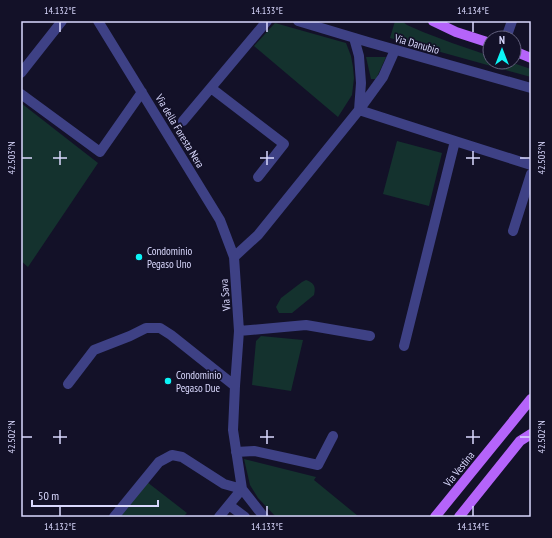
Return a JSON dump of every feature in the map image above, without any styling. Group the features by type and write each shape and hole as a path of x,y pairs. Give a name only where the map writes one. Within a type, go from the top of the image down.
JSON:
{"main road":[{"path":"433,21 456,32 482,40"},
{"name":"Via Vestina","path":"435,517 531,399"},
{"path":"459,517 520,441 531,434"}],"street":[{"path":"21,73 61,21"},
{"name":"Via della Foresta Nera","path":"98,21 220,220 234,257"},
{"path":"183,121 267,21"},
{"name":"Via Danubio","path":"298,21 394,50 531,88"},
{"path":"354,38 359,56 361,83 359,110"},
{"path":"234,257 258,235 359,110 383,77 394,50"},
{"path":"211,88 284,144 258,177"},
{"path":"21,94 100,152 142,92"},
{"path":"359,110 531,164"},
{"path":"404,346 455,140"},
{"path":"513,231 531,174"},
{"name":"Via Sava","path":"234,257 240,331 234,386 234,430 236,452 242,489 264,517"},
{"path":"240,331 306,325 370,336"},
{"path":"68,384 94,350 146,328 160,328 171,335 234,386"},
{"path":"236,452 254,451 318,465 333,436"},
{"path":"114,517 159,462 172,455 182,456 224,484 242,489 219,517"},
{"path":"229,505 245,517"}],"green space":[{"path":"395,21 402,21 407,25 423,32 482,53 482,63 390,38"},
{"path":"275,23 346,43 351,56 354,78 352,95 338,117 254,46"},
{"path":"366,57 386,57 376,79 371,79"},
{"path":"522,66 531,69 531,77 506,70 522,70"},
{"path":"21,103 98,163 28,267 21,261"},
{"path":"397,141 442,153 429,206 383,194"},
{"path":"306,280 314,285 314,295 292,313 279,313 276,307 281,298"},
{"path":"261,336 303,340 291,391 252,385 256,341"},
{"path":"244,459 316,477 314,480 358,517 276,517 258,498 250,485"},
{"path":"147,482 187,513 183,517 119,517"}],"place":[{"name":"Condominio Pegaso Uno","path":"139,257"},
{"name":"Condominio Pegaso Due","path":"168,381"}]}
